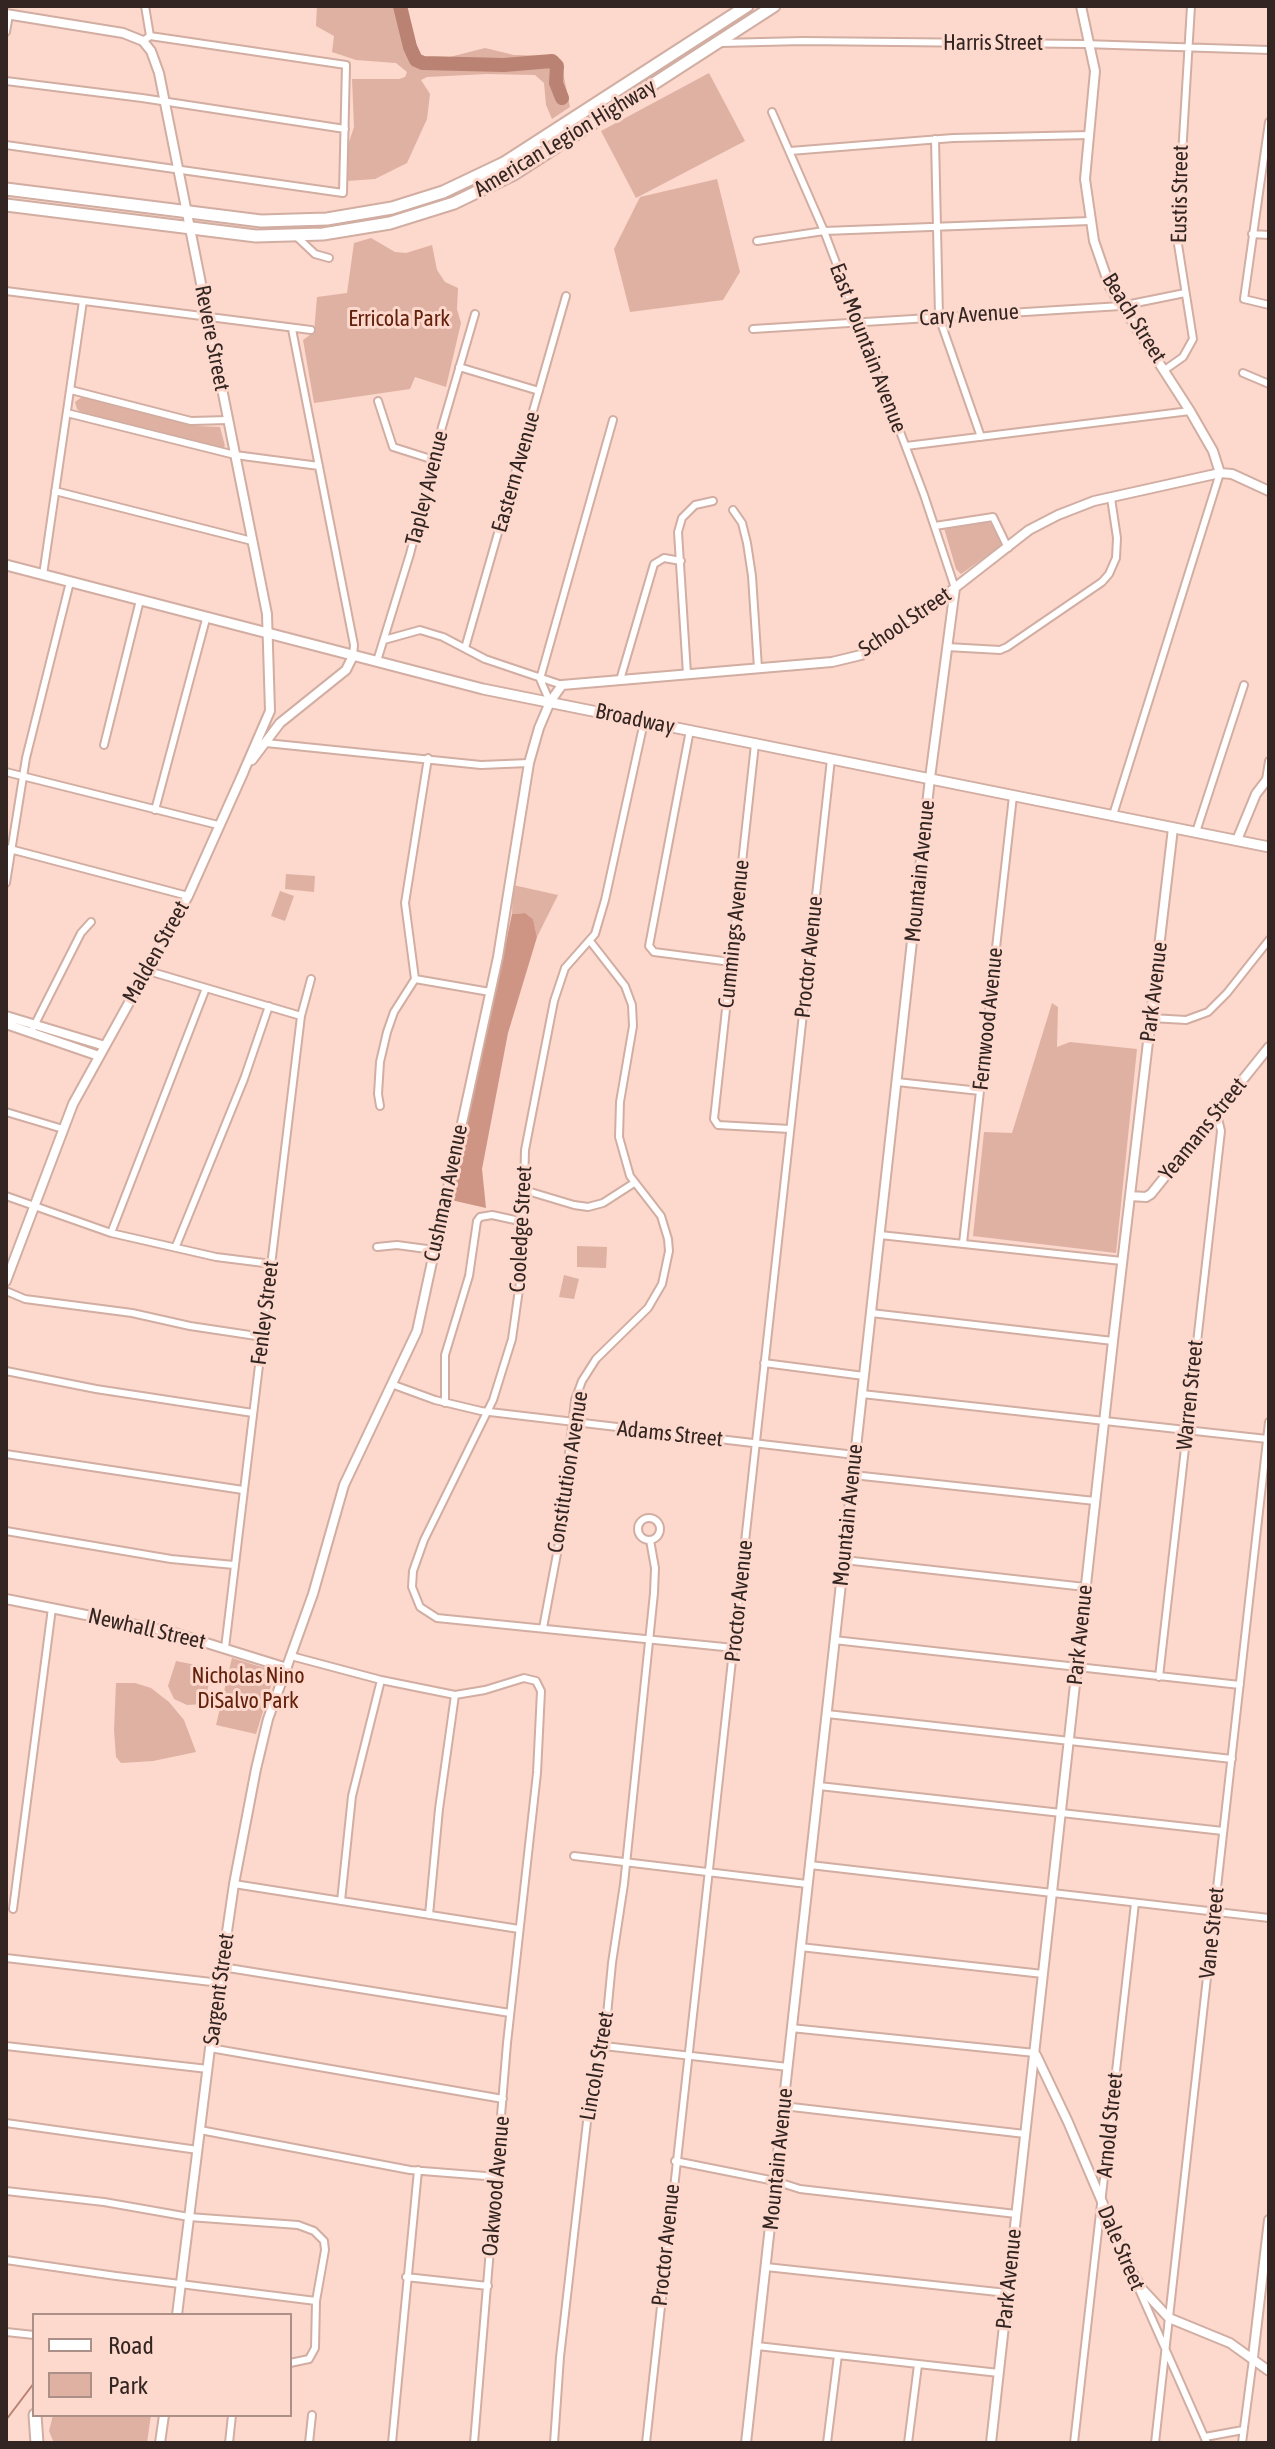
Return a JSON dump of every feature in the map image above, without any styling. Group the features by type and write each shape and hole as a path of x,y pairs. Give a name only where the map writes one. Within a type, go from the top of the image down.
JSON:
{"highway":[{"name":"American Legion Highway","path":"6,189 261,221 313,221 380,211 443,192 492,170 747,6"},
{"name":"American Legion Highway","path":"6,205 256,236 350,231 390,223 428,213 479,192 537,160 774,6"},
{"path":"35,2417 37,2443"}],"main road":[{"name":"Broadway","path":"6,565 456,683 1269,847"}],"street":[{"path":"145,6 147,39"},
{"name":"Beach Street","path":"1081,6 1091,44 1095,83 1085,179 1090,221 1102,268 1121,306 1166,369 1213,451 1220,473"},
{"name":"Eustis Street","path":"1166,369 1183,357 1193,339 1177,238 1191,6"},
{"path":"6,32 7,15 147,39 346,65 343,193 6,145"},
{"name":"Revere Street","path":"147,39 159,73 266,609 270,711 243,773"},
{"name":"Harris Street","path":"717,43 815,41 1188,45 1269,50"},
{"path":"6,81 345,129"},
{"name":"East Mountain Avenue","path":"772,112 824,231 906,446 955,588"},
{"path":"1269,122 1244,299 1269,305"},
{"path":"790,151 935,139 1090,135"},
{"path":"935,139 939,317 981,437"},
{"path":"757,241 824,231 1090,221"},
{"path":"1252,234 1269,235"},
{"path":"296,236 315,254 329,258"},
{"path":"6,291 311,330"},
{"name":"Cary Avenue","path":"753,329 1121,306 1185,293"},
{"name":"Eastern Avenue","path":"465,648 566,296"},
{"path":"43,575 83,301"},
{"name":"Tapley Avenue","path":"377,661 410,554 475,314"},
{"path":"292,329 354,645 353,656"},
{"path":"459,367 539,391"},
{"path":"1243,373 1269,384"},
{"path":"71,390 191,421 228,420"},
{"path":"378,401 395,450 434,460"},
{"path":"906,446 1190,411"},
{"path":"67,413 235,455 319,466"},
{"path":"550,702 540,679 613,420"},
{"path":"1113,815 1220,473 1232,474 1269,491"},
{"name":"School Street","path":"384,640 420,630 443,637 485,659 562,685 832,662 861,655 1029,530 1050,518 1111,498 1220,473"},
{"path":"55,491 252,541"},
{"path":"947,647 1000,650 1102,582 1116,558 1117,538 1111,498"},
{"path":"687,674 678,532 682,518 695,505 713,501"},
{"path":"733,510 742,523 747,543 758,668"},
{"path":"935,526 993,517 1008,548"},
{"path":"620,680 654,564 664,558 681,561"},
{"path":"6,883 23,776 70,582"},
{"name":"Mountain Avenue","path":"746,2443 930,778 955,588"},
{"path":"104,745 140,600"},
{"path":"155,810 206,619"},
{"name":"Malden Street","path":"6,1281 63,1129 145,970 188,896 243,773 280,723 346,670 353,656"},
{"path":"550,702 562,685"},
{"path":"1196,832 1244,685"},
{"name":"Cushman Avenue","path":"287,1668 313,1594 344,1485 417,1331 490,992 529,763 550,702"},
{"name":"Cooledge Street","path":"543,1628 437,1618 420,1607 412,1593 413,1571 437,1511 487,1412 512,1339 521,1282 525,1150 556,992 565,968 590,941 605,900 644,722"},
{"path":"690,730 649,944 654,952 731,962"},
{"path":"266,743 481,765 529,763"},
{"name":"Cummings Avenue","path":"755,744 713,1118 715,1123 790,1129"},
{"path":"380,1106 380,1062 387,1032 394,1012 415,979 406,917 406,894 428,758"},
{"name":"Proctor Avenue","path":"646,2443 686,2056 831,759"},
{"path":"1237,840 1253,799 1268,778 1269,761"},
{"path":"6,772 218,825"},
{"name":"Fernwood Avenue","path":"963,1243 1013,796"},
{"name":"Park Avenue","path":"991,2443 1085,1587 1173,828"},
{"path":"9,849 188,896"},
{"path":"33,1028 81,933 91,922"},
{"path":"1151,1018 1186,1020 1208,1012 1269,940"},
{"name":"Constitution Avenue","path":"543,1628 559,1543 575,1400 596,1359 648,1308 662,1284 669,1251 665,1227 655,1208 634,1183 621,1146 618,1123 633,1011 625,986 590,941"},
{"path":"145,970 301,1016"},
{"name":"Fenley Street","path":"225,1648 301,1016 311,979"},
{"path":"415,979 490,992"},
{"path":"111,1233 206,988"},
{"path":"176,1246 239,1092 269,1006"},
{"path":"6,1016 99,1056"},
{"path":"6,1024 105,1046"},
{"name":"Yeamans Street","path":"1130,1196 1146,1197 1151,1194 1269,1047"},
{"path":"897,1082 980,1091"},
{"path":"6,1112 63,1129"},
{"name":"Warren Street","path":"1159,1677 1221,1131 1217,1114"},
{"path":"524,1190 588,1207 603,1203 634,1183"},
{"path":"6,1196 111,1233 216,1257 272,1264"},
{"path":"445,1403 445,1355 469,1276 478,1220 492,1215 524,1222"},
{"path":"880,1235 1122,1261"},
{"path":"377,1247 388,1245 434,1250"},
{"path":"6,1291 25,1299 132,1313 263,1337"},
{"path":"871,1313 1113,1341"},
{"path":"764,1363 864,1376"},
{"path":"6,1371 96,1389 253,1413"},
{"name":"Adams Street","path":"394,1385 445,1403 487,1412 855,1455"},
{"path":"862,1394 1267,1439"},
{"name":"Vane Street","path":"1155,2443 1269,1422"},
{"path":"6,1454 243,1490"},
{"path":"853,1475 1095,1501"},
{"path":"6,1531 171,1559 234,1565"},
{"name":"Lincoln Street","path":"554,2443 560,2357 589,2104 604,2046 650,1641 655,1568 650,1540"},
{"path":"844,1560 1085,1587"},
{"name":"Newhall Street","path":"6,1599 171,1632 287,1668"},
{"path":"13,1909 52,1608"},
{"path":"543,1628 734,1648"},
{"path":"834,1640 1240,1685"},
{"path":"234,1884 519,1929 539,1742 541,1691 536,1681 524,1678 455,1695 381,1680 291,1656"},
{"name":"Sargent Street","path":"177,2313 234,1884 258,1757 287,1668"},
{"path":"341,1901 352,1796 381,1680"},
{"path":"429,1915 439,1809 455,1695"},
{"path":"827,1714 1232,1759"},
{"path":"819,1786 1223,1831"},
{"path":"574,1856 807,1884"},
{"path":"810,1865 1269,1918"},
{"name":"Arnold Street","path":"1074,2443 1135,1903"},
{"name":"Oakwood Avenue","path":"474,2443 519,1929"},
{"path":"800,1947 1043,1974"},
{"path":"6,1958 220,1983"},
{"path":"222,1967 510,2013"},
{"path":"791,2028 1035,2053"},
{"path":"6,2046 208,2069"},
{"path":"604,2046 788,2067"},
{"path":"210,2048 503,2099"},
{"name":"Dale Street","path":"1035,2053 1206,2440"},
{"path":"783,2106 1025,2134"},
{"path":"6,2123 198,2150"},
{"path":"200,2130 418,2170 498,2177"},
{"path":"675,2161 800,2189 1016,2214"},
{"path":"392,2443 418,2170"},
{"path":"6,2191 104,2202 189,2217 298,2225 314,2231 324,2241 324,2266 316,2301 315,2348 309,2359 292,2363"},
{"path":"1242,2443 1269,2220"},
{"path":"6,2260 316,2301"},
{"path":"766,2267 1007,2293"},
{"path":"1132,2272 1150,2299 1169,2318 1230,2343 1269,2371"},
{"path":"406,2277 488,2286"},
{"path":"6,2332 32,2335"},
{"path":"757,2346 999,2373"},
{"path":"827,2443 838,2355"},
{"path":"908,2443 918,2365"},
{"path":"309,2443 312,2415"},
{"path":"160,2443 164,2417"},
{"path":"229,2443 232,2417"},
{"path":"1206,2440 1243,2430"}],"green space":[{"path":"317,6 394,6 405,39 405,49 414,59 419,55 438,60 485,48 514,55 557,56 570,107 552,119 546,105 544,83 535,75 427,77 421,80 430,94 427,119 407,163 375,179 347,181 345,154 354,127 352,79 399,79 405,77 407,72 396,63 356,60 332,52 334,36 316,26"},
{"path":"709,73 745,141 636,198 601,131"},
{"path":"717,179 740,272 723,300 630,312 614,249 640,197"},
{"name":"Erricola Park","path":"371,238 395,252 406,253 432,245 437,270 445,282 458,288 457,309 461,323 446,387 415,377 410,389 314,403 303,340 314,332 317,297 347,293 354,243"},
{"path":"83,396 197,426 220,427 225,446 221,449 81,412 75,402"},
{"path":"976,521 990,523 1002,545 961,574 956,569 944,528"},
{"path":"286,874 315,876 314,892 285,889"},
{"path":"513,885 558,895 537,937 533,919 525,913 512,914"},
{"path":"280,891 294,896 285,921 271,916"},
{"path":"1052,1003 1058,1007 1057,1047 1070,1042 1137,1049 1116,1253 973,1236 984,1132 1012,1133"},
{"path":"577,1246 607,1247 606,1268 577,1267"},
{"path":"564,1275 579,1279 574,1299 559,1297"},
{"name":"Nicholas Nino DiSalvo Park","path":"232,1658 268,1669 274,1676 256,1734 216,1725"},
{"path":"176,1661 206,1667 211,1676 204,1704 187,1705 174,1699 168,1686"},
{"path":"116,1683 135,1683 151,1688 169,1702 184,1720 196,1752 153,1761 121,1763 116,1757 114,1730"},
{"path":"52,2417 151,2417 147,2443 54,2443 49,2431"}],"shaded area":[{"path":"394,6 406,6 419,55 414,59 407,57"},
{"path":"525,913 533,919 537,937 508,1033 482,1169 486,1208 451,1200 512,914"}],"waterway":[{"path":"400,6 416,60 423,63 504,65 552,61 557,66 556,83 562,98"},
{"path":"6,2420 32,2386"}]}
